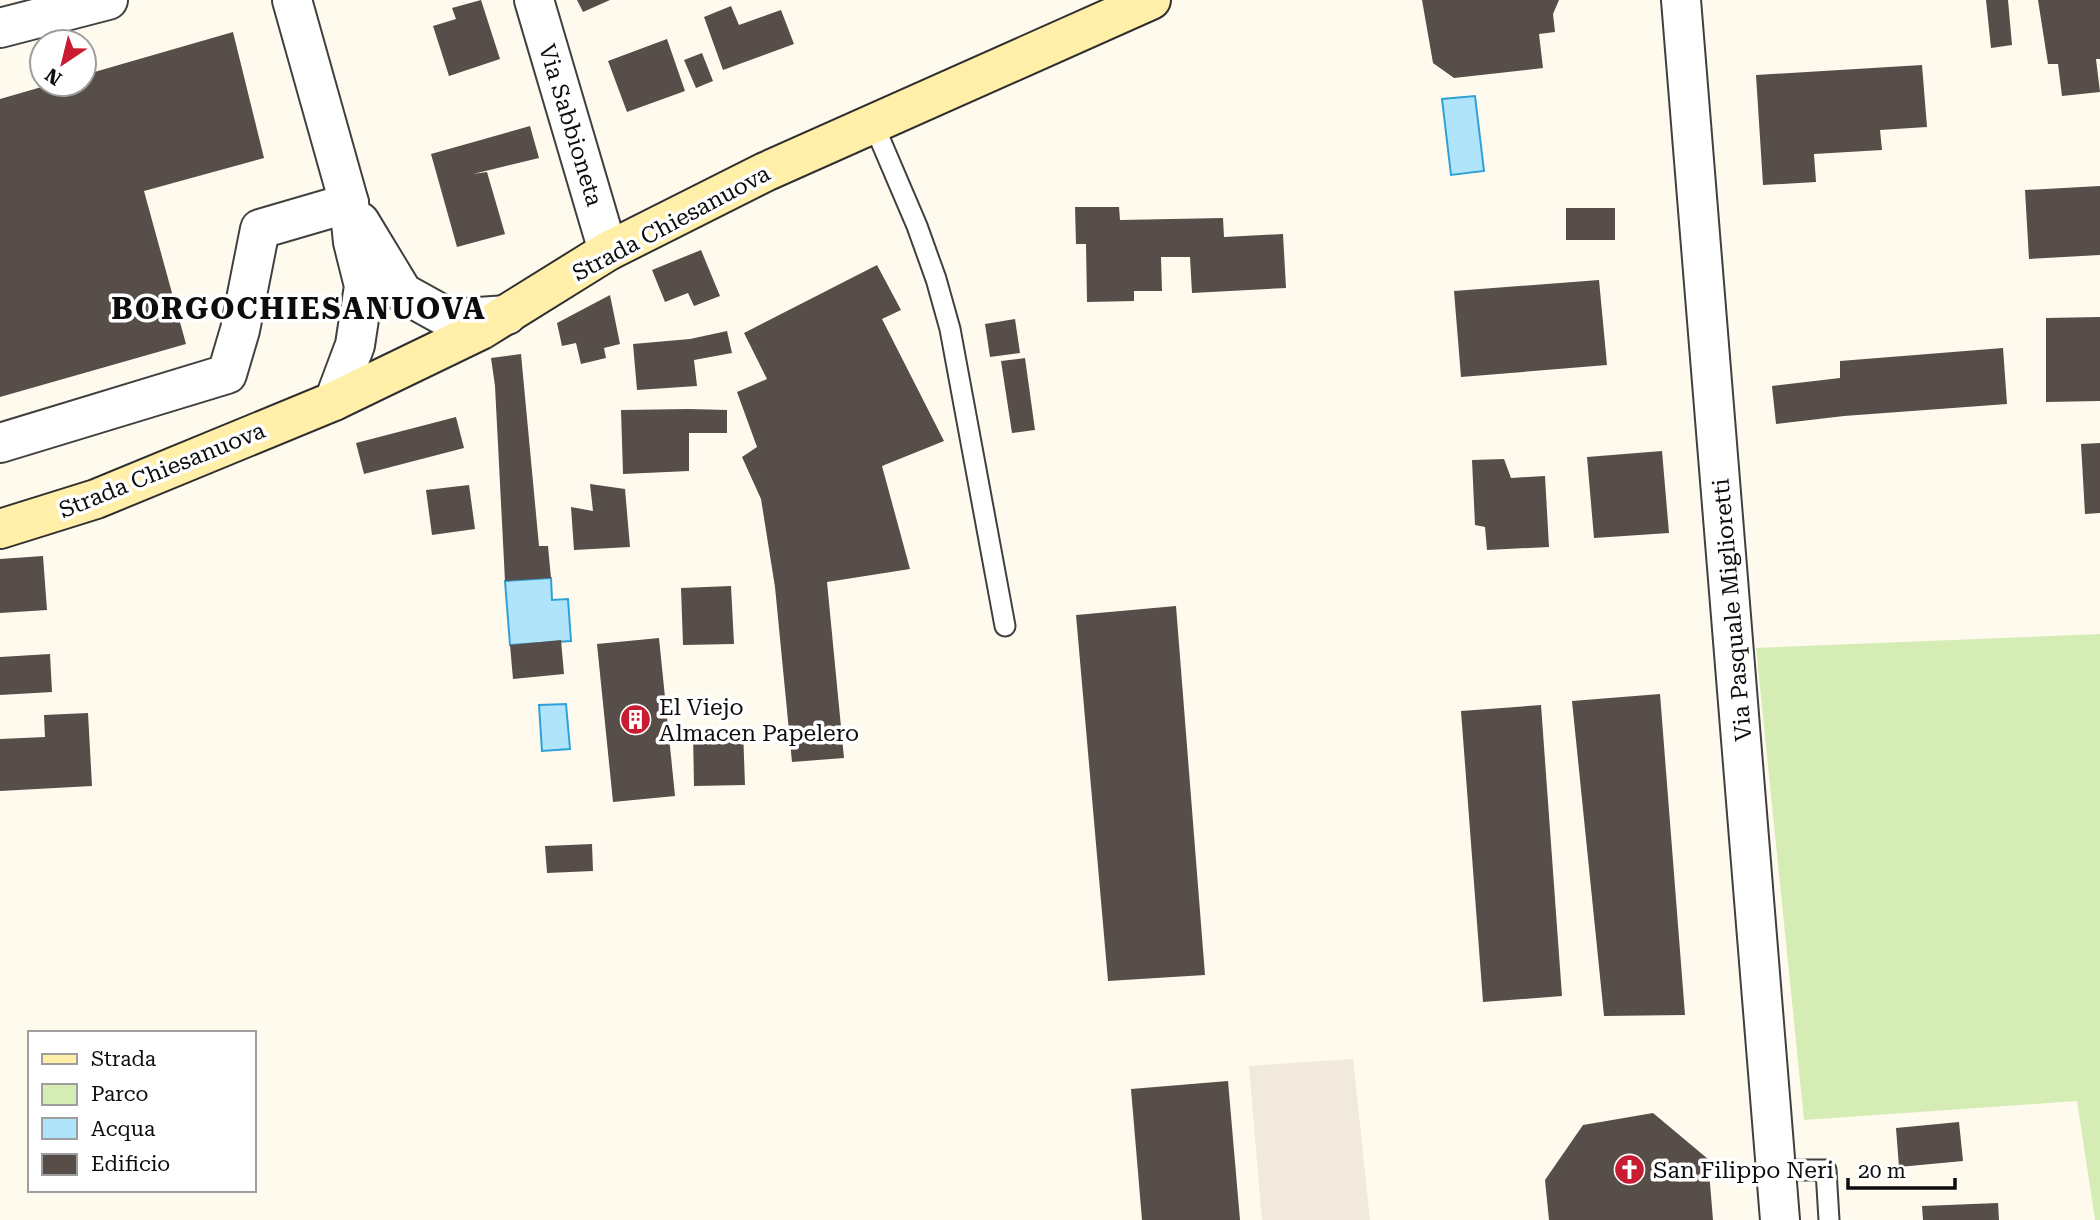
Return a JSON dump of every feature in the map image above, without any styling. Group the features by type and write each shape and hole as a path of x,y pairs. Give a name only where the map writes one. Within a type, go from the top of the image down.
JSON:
{"main road":[{"name":"Strada Chiesanuova","path":"0,529 96,499 334,401 481,330 608,251 765,173 1151,0"}],"street":[{"path":"0,28 108,0"},
{"path":"292,0 349,203 353,242 364,286 355,345 334,401"},
{"name":"Via Sabbioneta","path":"534,0 608,251"},
{"name":"Via Pasquale Miglioretti","path":"1681,0 1780,1220"},
{"path":"349,203 403,293 450,319 507,315"},
{"path":"0,443 227,373 240,330 260,229 349,203"}],"lane":[{"path":"873,123 917,226 936,278 950,329 1005,626"},
{"path":"1777,1170 1826,1170 1829,1220"}],"green space":[{"path":"2100,634 2100,1220 2095,1220 2077,1101 1804,1120 1756,648"}],"shaded area":[{"path":"1353,1059 1370,1220 1262,1220 1249,1066"}],"water":[{"path":"1475,96 1484,171 1451,175 1442,99"},
{"path":"551,578 552,600 568,599 571,641 510,645 505,581"},
{"path":"566,704 570,749 542,751 539,705"}],"building":[{"path":"481,0 500,59 449,76 433,26 456,19 452,8"},
{"path":"577,0 610,0 583,12"},
{"path":"1422,0 1559,0 1553,14 1555,32 1539,34 1543,68 1454,78 1433,63"},
{"path":"1986,0 2008,0 2012,45 1991,48"},
{"path":"2038,0 2100,0 2100,59 2096,59 2100,92 2062,96 2058,64 2048,64"},
{"path":"731,6 739,25 781,10 794,44 723,70 704,17"},
{"path":"233,32 264,158 144,191 186,344 0,397 0,99 28,91 28,98 98,98 98,71"},
{"path":"667,39 685,91 627,112 608,61"},
{"path":"702,53 713,81 696,88 684,60"},
{"path":"1922,65 1927,127 1880,130 1882,150 1814,154 1816,182 1763,185 1756,75"},
{"path":"530,126 539,158 473,174 487,172 505,234 457,247 431,154"},
{"path":"2100,186 2100,255 2029,259 2025,190"},
{"path":"1075,207 1119,207 1120,220 1223,218 1224,237 1283,234 1286,288 1192,293 1190,257 1161,257 1162,291 1134,291 1134,301 1087,302 1086,244 1076,244"},
{"path":"1566,208 1615,208 1615,240 1566,240"},
{"path":"701,250 720,296 694,306 688,293 665,302 652,270"},
{"path":"877,265 901,310 882,319 944,441 882,466 910,569 827,582 844,758 792,762 775,587 761,499 742,457 757,447 737,392 767,379 744,333"},
{"path":"1599,280 1607,365 1461,377 1454,291"},
{"path":"610,295 620,344 604,348 606,358 581,364 576,343 562,346 557,323"},
{"path":"2100,317 2100,401 2046,402 2046,318"},
{"path":"1015,319 1020,353 990,357 985,324"},
{"path":"727,331 732,353 694,360 697,386 637,390 633,344 690,339"},
{"path":"2003,348 2007,404 1844,416 1776,424 1772,386 1840,378 1840,361"},
{"path":"521,354 539,546 548,546 551,578 505,581 495,386 491,358"},
{"path":"1025,358 1035,430 1012,433 1001,361"},
{"path":"621,410 727,410 727,433 689,433 689,471 623,474"},
{"path":"456,417 464,448 364,474 356,443"},
{"path":"2100,443 2100,513 2085,514 2081,444"},
{"path":"1662,451 1669,533 1594,538 1587,457"},
{"path":"1504,459 1511,478 1545,476 1549,547 1487,550 1485,527 1475,525 1472,460"},
{"path":"590,484 625,489 630,547 574,550 571,507 593,511"},
{"path":"469,485 475,529 432,535 426,490"},
{"path":"43,556 47,610 0,613 0,559"},
{"path":"731,586 734,644 683,645 681,588"},
{"path":"1176,606 1205,975 1108,981 1076,615"},
{"name":"El Viejo Almacen Papelero","path":"659,638 675,796 613,802 597,644"},
{"path":"561,640 564,674 513,679 510,645"},
{"path":"50,654 52,692 0,695 0,657"},
{"path":"1660,694 1685,1015 1604,1016 1572,701"},
{"path":"1541,705 1562,996 1483,1002 1461,711"},
{"path":"88,713 92,786 0,791 0,739 45,737 44,715"},
{"path":"743,730 745,785 694,786 693,731"},
{"path":"592,844 593,871 547,873 545,846"},
{"path":"1228,1081 1240,1220 1142,1220 1131,1089"},
{"name":"San Filippo Neri","path":"1653,1113 1708,1159 1713,1220 1549,1220 1545,1180 1583,1125"},
{"path":"1959,1122 1963,1161 1899,1167 1896,1128"},
{"path":"1998,1203 1999,1220 1923,1220 1922,1206"}],"place":[{"name":"El Viejo Almacen Papelero","path":"636,720"},
{"name":"San Filippo Neri","path":"1630,1170"}],"district":[{"name":"BORGOCHIESANUOVA","path":"299,309"}]}
